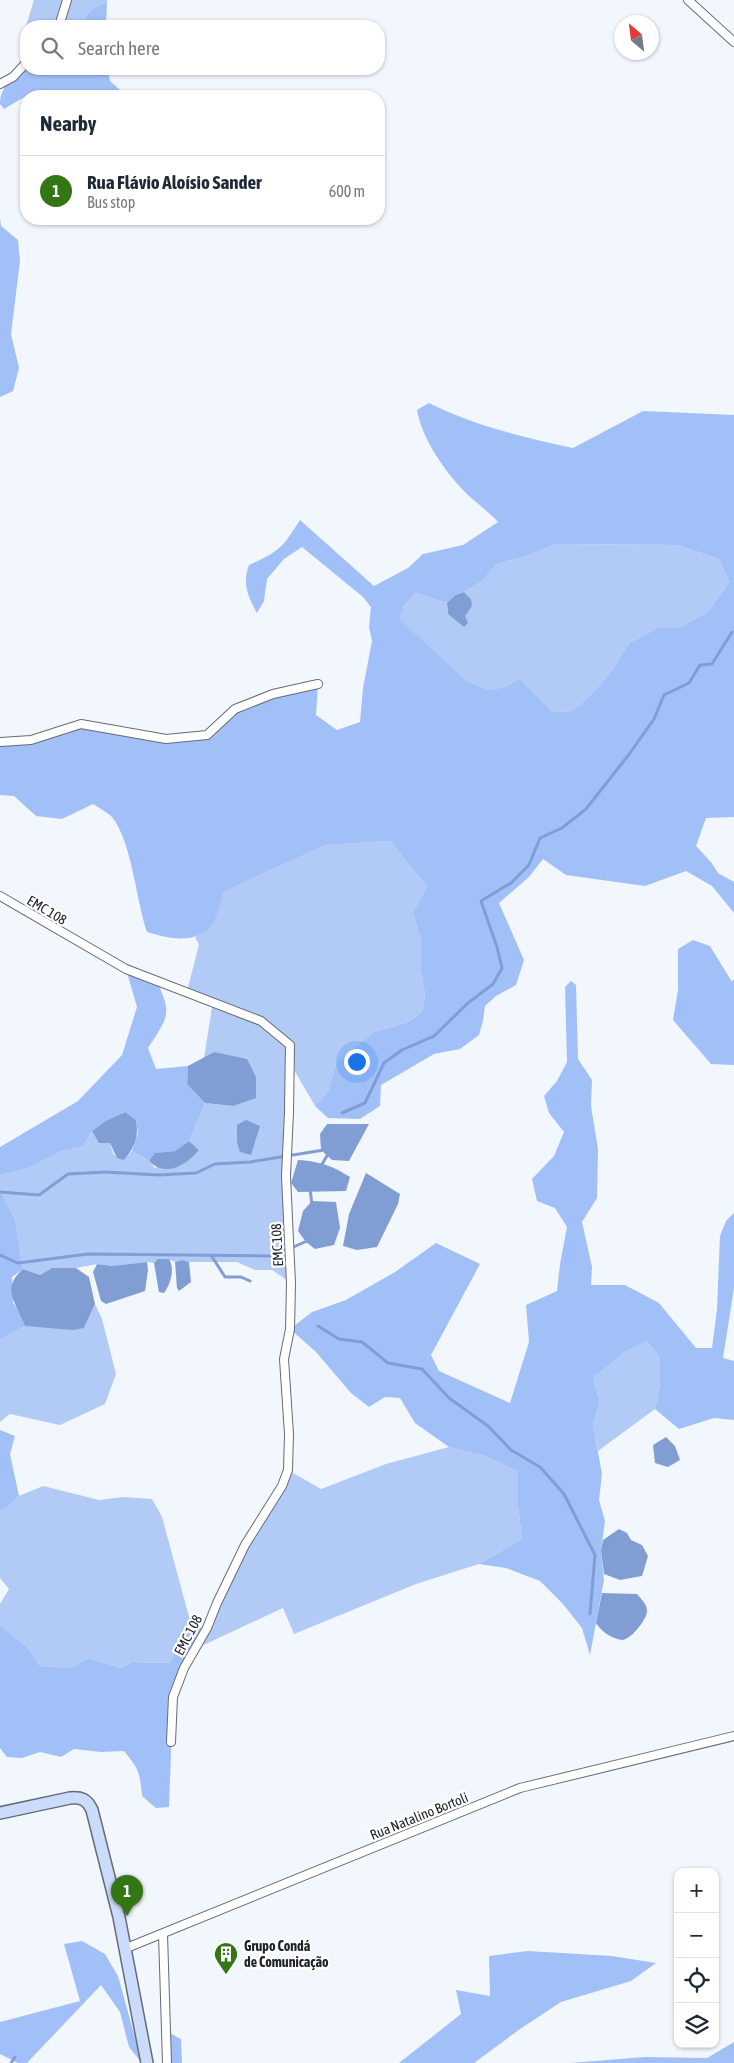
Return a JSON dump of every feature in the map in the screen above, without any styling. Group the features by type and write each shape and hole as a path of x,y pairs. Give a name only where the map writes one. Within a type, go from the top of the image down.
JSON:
{"street":[{"path":"61,20 67,0"},
{"path":"688,0 734,42"},
{"path":"0,84 13,77 20,69"},
{"path":"0,742 31,740 82,724 166,739 207,735 235,709 273,694 318,684"},
{"name":"EMC 108","path":"0,896 126,969 261,1021 290,1045 286,1176 291,1283 290,1329 284,1359 289,1434 288,1470 282,1486 246,1545 216,1603 207,1628 184,1668 173,1697 171,1742"},
{"name":"Rua Natalino Bortoli","path":"124,1949 520,1788 734,1736"},
{"path":"0,1813 70,1798 80,1798 89,1803 116,1908 147,2063"},
{"path":"163,1934 167,2063"}],"shaded area":[{"path":"34,0 107,0 91,10 84,20 28,20"},
{"path":"107,1 106,20 84,20 91,10"},
{"path":"18,75 109,75 110,81 120,90 20,90 20,100 4,109 0,104 2,92 9,82"},
{"path":"0,218 1,226 18,240 20,261 11,334 19,368 13,391 0,397"},
{"path":"429,403 482,424 573,448 643,411 734,415 734,817 706,818 696,846 711,862 718,873 734,882 734,913 712,886 686,871 645,886 566,875 543,859 529,877 499,903 524,960 516,985 496,996 485,1006 479,1035 460,1049 434,1054 381,1085 380,1106 360,1119 328,1118 315,1106 328,1091 337,1061 374,1032 408,1022 422,1012 425,995 421,970 421,941 413,912 427,887 390,841 326,845 251,879 223,893 215,920 203,933 196,936 171,938 147,932 129,856 119,828 112,817 93,804 62,819 36,816 14,796 0,795 0,742 31,740 81,724 166,739 207,735 235,709 273,694 318,684 316,715 337,730 360,722 363,688 372,641 369,627 371,607 363,597 302,547 284,559 267,579 264,601 257,613 247,590 247,572 249,565 268,556 279,548 300,520 374,586 408,568 423,554 463,545 498,522 465,492 447,471 423,431 417,410","holes":["556,544 677,545 719,559 729,582 708,612 678,628 658,628 629,643 611,672 590,696 572,711 553,712 519,678 508,686 490,690 468,682 399,619 404,606 415,593 447,603 455,595 482,581 497,564 527,556"]},
{"path":"556,544 677,545 719,559 729,582 708,612 678,628 658,628 629,643 611,672 590,696 572,711 553,712 519,678 508,686 490,690 468,682 398,619 404,606 415,593 447,603 448,614 465,616 471,599 464,592 482,581 497,564 527,556"},
{"path":"464,592 471,599 472,606 465,616 468,623 464,627 448,614 447,603 455,595"},
{"path":"390,841 427,887 413,912 421,941 421,970 425,995 422,1012 408,1022 374,1032 337,1061 328,1091 315,1106 290,1063 286,1176 291,1283 272,1270 255,1270 237,1262 189,1262 182,1260 175,1262 164,1259 154,1263 112,1266 97,1264 76,1268 52,1268 40,1275 23,1269 15,1220 0,1189 0,1175 26,1169 60,1152 83,1146 92,1131 99,1142 110,1143 114,1155 124,1160 132,1151 149,1161 155,1168 199,1150 189,1141 205,1103 233,1106 214,1052 204,1058 213,1001 187,991 199,945 195,937 211,926 223,893 326,845"},
{"path":"693,940 710,946 732,982 734,979 734,1065 711,1064 673,1020 678,990 678,949"},
{"path":"126,969 156,980 165,1001 166,1015 164,1022 148,1048 156,1069 188,1066 187,1084 205,1103 189,1141 175,1151 156,1153 149,1161 132,1151 138,1133 136,1120 124,1112 92,1131 83,1146 60,1152 26,1169 0,1175 0,1147 78,1101 122,1055 137,1007"},
{"path":"571,981 576,985 578,1059 592,1080 591,1106 598,1149 597,1198 582,1222 592,1267 591,1285 625,1285 659,1303 696,1348 712,1348 717,1310 720,1236 726,1221 734,1213 734,1288 723,1358 734,1361 734,1420 714,1418 679,1429 655,1409 660,1384 660,1358 647,1341 625,1352 593,1378 600,1402 593,1425 602,1474 599,1500 605,1521 601,1550 604,1580 590,1655 582,1628 563,1604 540,1581 506,1568 479,1564 522,1539 518,1507 518,1472 485,1456 449,1447 415,1423 400,1398 385,1397 369,1407 351,1393 316,1352 290,1329 312,1312 346,1300 395,1272 436,1243 480,1264 431,1355 439,1371 510,1403 529,1342 526,1305 557,1291 567,1227 555,1208 537,1201 532,1179 554,1156 564,1132 549,1113 544,1096 557,1081 567,1062 565,987"},
{"path":"214,1052 247,1059 256,1077 256,1098 233,1106 205,1103 187,1084 188,1066"},
{"path":"125,1112 136,1120 137,1132 131,1151 124,1160 117,1158 110,1143 99,1143 92,1131 106,1121"},
{"path":"246,1120 260,1126 251,1155 240,1152 237,1142 237,1125"},
{"path":"327,1124 369,1124 349,1161 332,1160 321,1150 320,1134"},
{"path":"189,1141 199,1150 176,1168 162,1169 149,1161 155,1153 175,1151"},
{"path":"298,1160 325,1165 350,1177 346,1191 298,1192 291,1183"},
{"path":"366,1173 400,1194 398,1204 377,1247 357,1250 343,1246 349,1214"},
{"path":"0,1189 15,1220 23,1269 12,1277 13,1303 21,1314 25,1326 0,1340"},
{"path":"312,1201 336,1202 340,1228 334,1245 315,1249 306,1242 298,1231 303,1211"},
{"path":"158,1259 169,1259 172,1267 169,1285 164,1293 159,1292 154,1263"},
{"path":"182,1260 189,1262 191,1282 179,1291 177,1288 175,1262"},
{"path":"147,1262 148,1270 145,1291 106,1304 101,1301 93,1272 97,1264 112,1266"},
{"path":"52,1268 76,1268 89,1277 95,1304 84,1328 72,1330 25,1326 14,1303 11,1289 12,1283 23,1269 40,1275"},
{"path":"95,1304 102,1319 116,1374 105,1404 60,1425 10,1414 0,1422 0,1340 25,1326 84,1328"},
{"path":"647,1341 660,1358 660,1384 655,1409 598,1451 593,1425 600,1402 593,1378 625,1352"},
{"path":"0,1430 15,1436 10,1454 19,1496 5,1509 0,1511"},
{"path":"666,1437 675,1446 680,1460 668,1467 655,1463 653,1445"},
{"path":"449,1447 485,1456 518,1472 518,1507 522,1539 479,1564 416,1584 294,1634 283,1608 195,1649 217,1603 288,1470 321,1489 386,1464"},
{"path":"43,1486 99,1500 123,1497 152,1499 162,1517 192,1628 178,1644 170,1663 132,1662 121,1668 89,1658 70,1668 40,1666 26,1646 0,1625 0,1604 9,1589 0,1578 0,1511 5,1509 19,1496"},
{"path":"619,1529 627,1533 631,1540 642,1545 648,1556 642,1576 620,1580 604,1574 601,1550 603,1540"},
{"path":"602,1593 637,1594 645,1604 647,1608 646,1615 638,1629 630,1637 622,1640 618,1639 604,1632 596,1623"},
{"path":"0,1625 26,1646 40,1666 70,1668 89,1658 121,1668 132,1662 170,1663 178,1644 192,1628 207,1628 173,1697 169,1807 156,1808 142,1796 138,1772 124,1751 101,1752 74,1749 61,1757 40,1752 22,1758 7,1757 0,1748"},
{"path":"82,1941 105,1954 118,1976 142,2063 129,2047 120,2012 101,1985 27,2063 18,2063 0,2054 0,2022 80,2001 64,1944"},
{"path":"528,1951 612,1956 656,1963 631,1981 561,2002 474,2063 399,2063 461,2014 456,1990 490,1996 489,1956"},
{"path":"166,2031 181,2039 182,2063 167,2063"},
{"path":"734,2042 734,2063 570,2063 645,2057 707,2058"}],"waterway":[{"path":"342,1113 365,1103 384,1063 402,1050 434,1036 468,1003 493,984 502,968 497,947 481,901 511,883 529,865 540,838 562,828 586,809 654,719 664,695 689,683 700,665 712,664 732,632"},
{"path":"0,1192 39,1195 68,1174 105,1172 159,1175 196,1173 215,1164 250,1162 324,1150"},
{"path":"321,1166 328,1154"},
{"path":"310,1189 312,1205"},
{"path":"0,1255 18,1263 88,1254 273,1256 307,1241"},
{"path":"211,1255 225,1277 241,1277 250,1281"},
{"path":"318,1326 339,1339 362,1342 388,1363 422,1369 449,1398 488,1426 511,1450 540,1467 564,1494 595,1555 590,1614"},
{"path":"11,2063 15,2057"}],"place":[{"name":"Rua Flávio Aloísio Sander","path":"127,1916"},
{"name":"Grupo Condá de Comunicação","path":"226,1975"}]}
